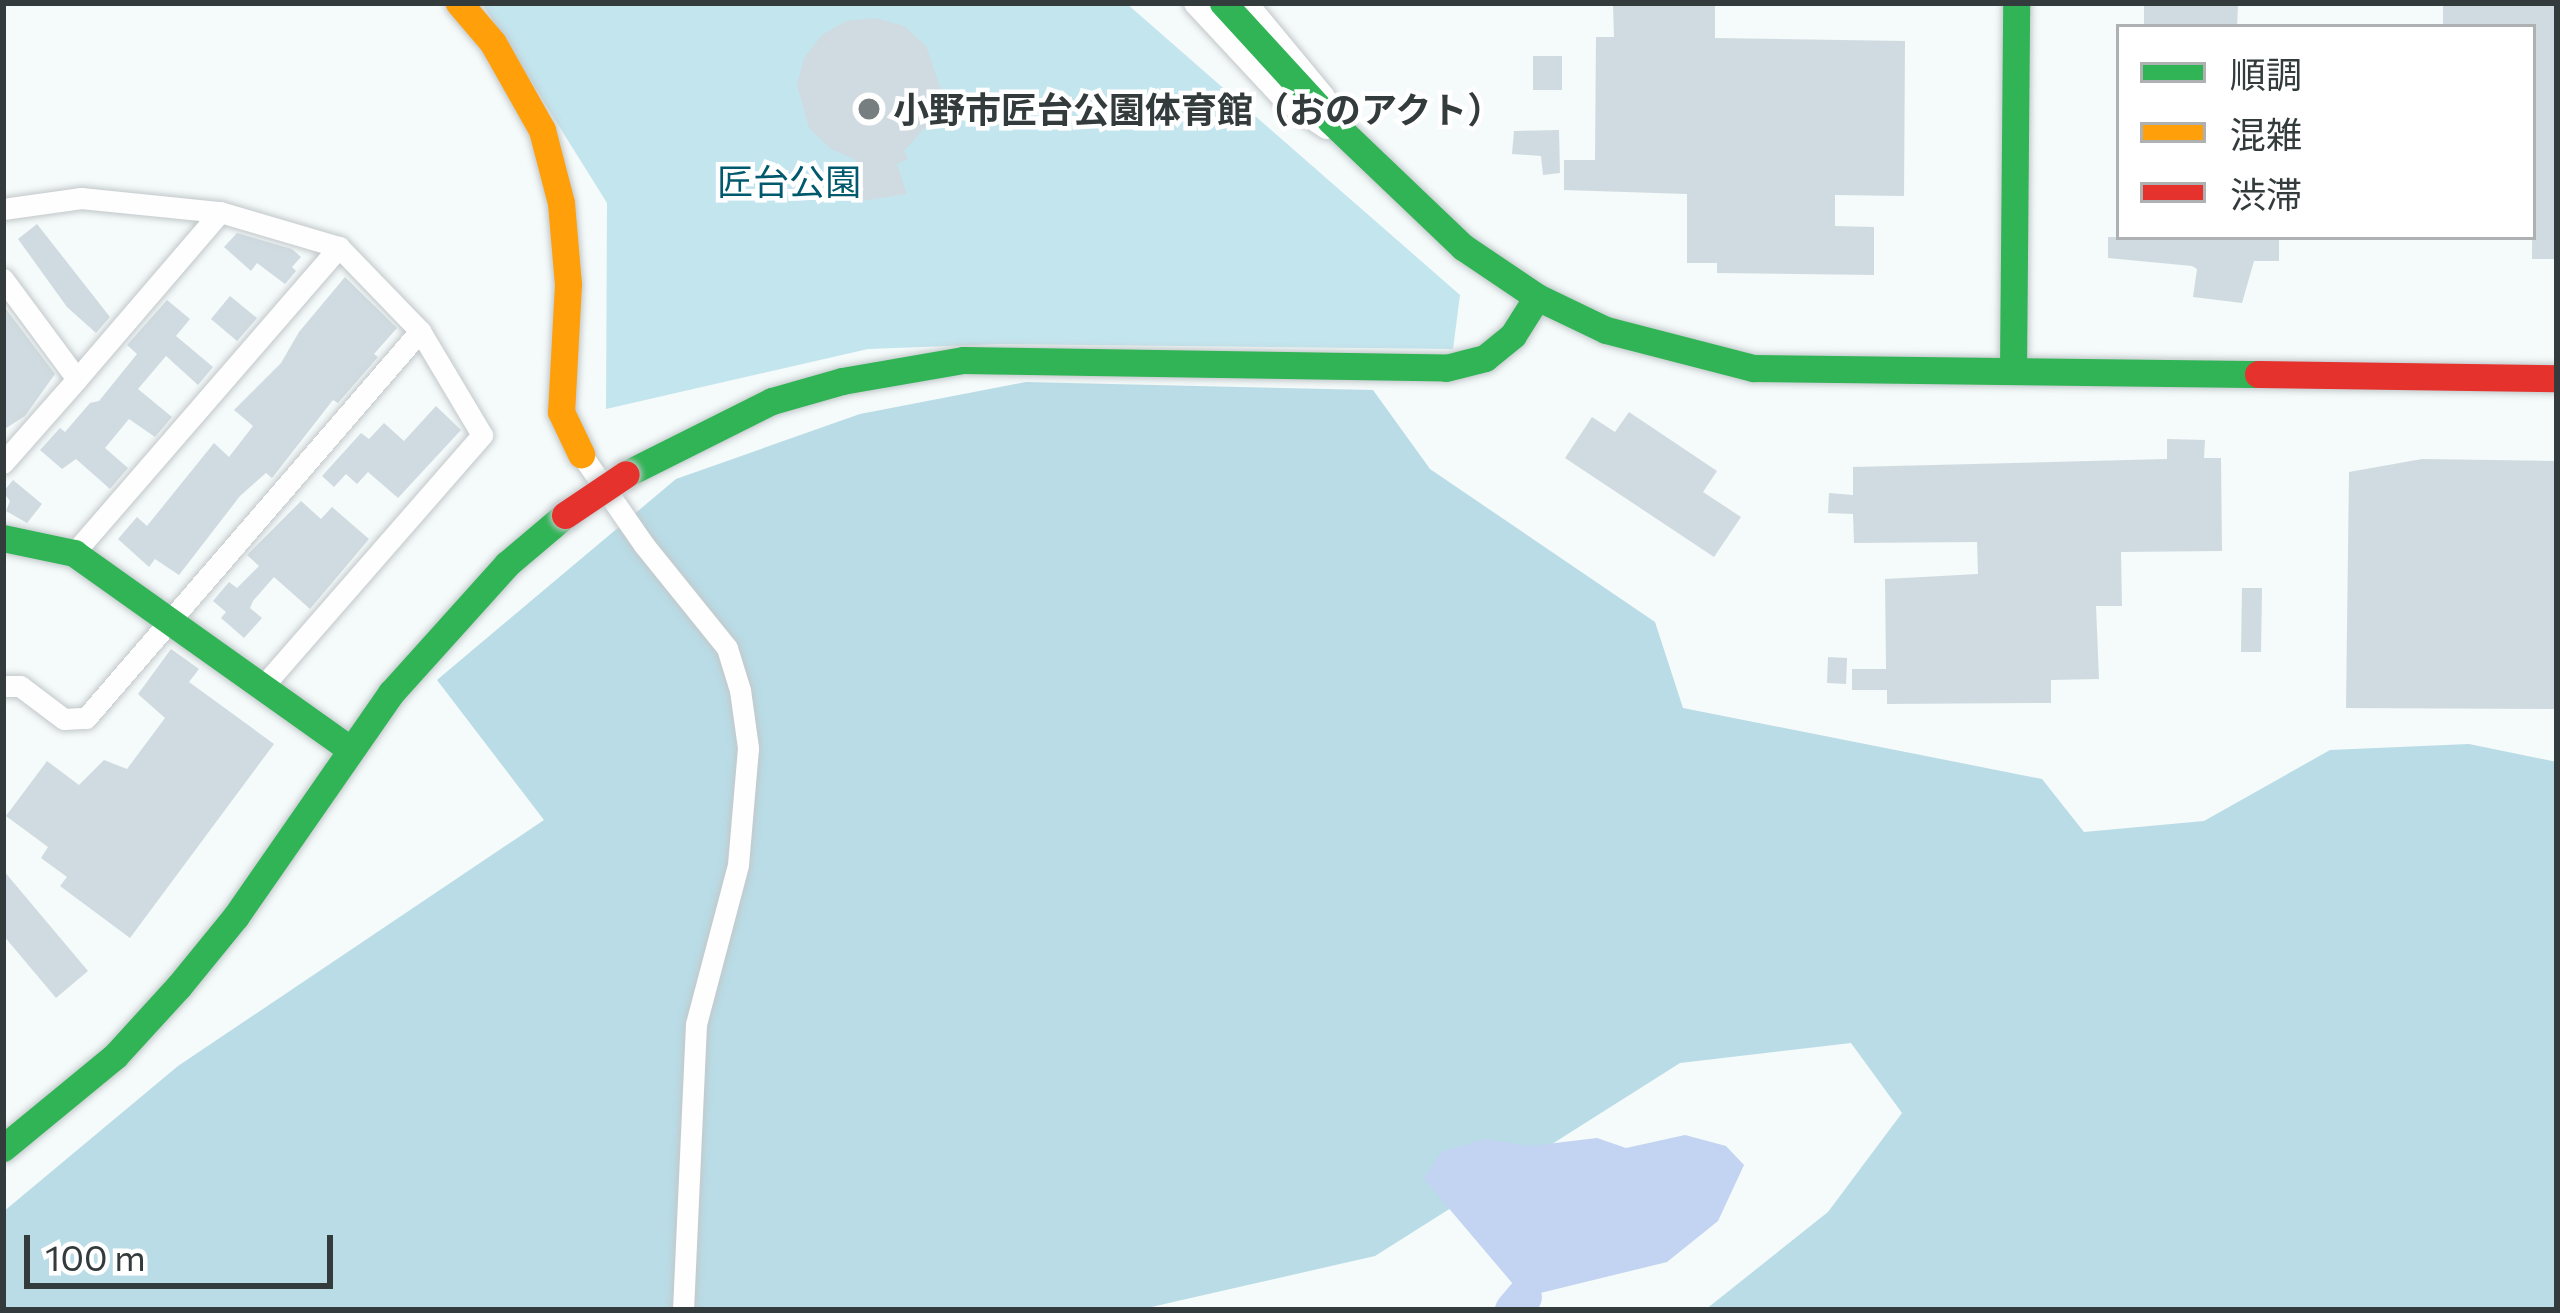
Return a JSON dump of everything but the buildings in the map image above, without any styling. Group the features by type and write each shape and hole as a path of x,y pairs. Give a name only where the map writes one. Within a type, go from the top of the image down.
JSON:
{"street":[{"path":"459,3 493,43 542,130 560,203 568,284 561,412 581,454 644,545 727,648 740,689 748,748 739,865 696,1024 683,1310"},
{"path":"1194,3 1286,101 1366,155"},
{"path":"1222,3 1366,155 1463,247 1537,297 1606,330 1753,368 2557,378"},
{"path":"1246,3 1309,75 1366,155"},
{"path":"2013,370 2016,3"},
{"path":"3,209 81,198 220,212 339,247 420,331 482,435 261,688"},
{"path":"3,463 220,212"},
{"path":"74,554 339,247"},
{"path":"3,279 77,379"},
{"path":"3,1148 115,1056 178,986 236,916 348,748 476,597 566,514 712,426 772,401 842,381 963,360 1446,368 1486,358 1513,335 1537,297"},
{"path":"3,686 20,686 64,718 86,718 420,331"},
{"path":"3,538 74,554 348,748"}],"green space":[{"name":"匠台公園","path":"482,3 1126,3 1460,295 1453,349 1002,344 868,349 606,409 607,203"}],"shaded area":[{"path":"1026,382 1373,390 1430,469 1655,622 1683,708 2042,779 2084,832 2204,821 2330,750 2469,744 2557,762 2557,1310 1705,1310 1828,1212 1902,1113 1851,1043 1680,1063 1375,1256 1138,1310 3,1310 3,1212 178,1066 544,820 437,680 676,479 860,414"},
{"path":"1685,1135 1726,1146 1744,1165 1718,1221 1667,1262 1524,1297 1424,1179 1441,1152 1485,1139 1530,1146 1597,1138 1626,1148"}],"waterway":[{"path":"1513,1310 1524,1297"}],"traffic: fast":[{"path":"1223,3 1331,121 1463,247 1537,297 1606,330 1753,368 2258,374"},
{"path":"2013,370 2016,3"},
{"path":"626,474 772,401 842,381 963,360 1446,368 1485,358 1513,335 1537,297"},
{"path":"3,1148 115,1056 179,986 236,916 391,693 507,564 565,515"},
{"path":"3,538 74,553 348,748"}],"traffic: slow":[{"path":"459,3 493,43 542,130 561,203 568,284 561,412 581,454"}],"traffic: jam":[{"path":"2258,374 2557,378"},
{"path":"565,515 626,474"}],"place":[{"name":"小野市匠台公園体育館（おのアクト）","path":"869,109"}]}
